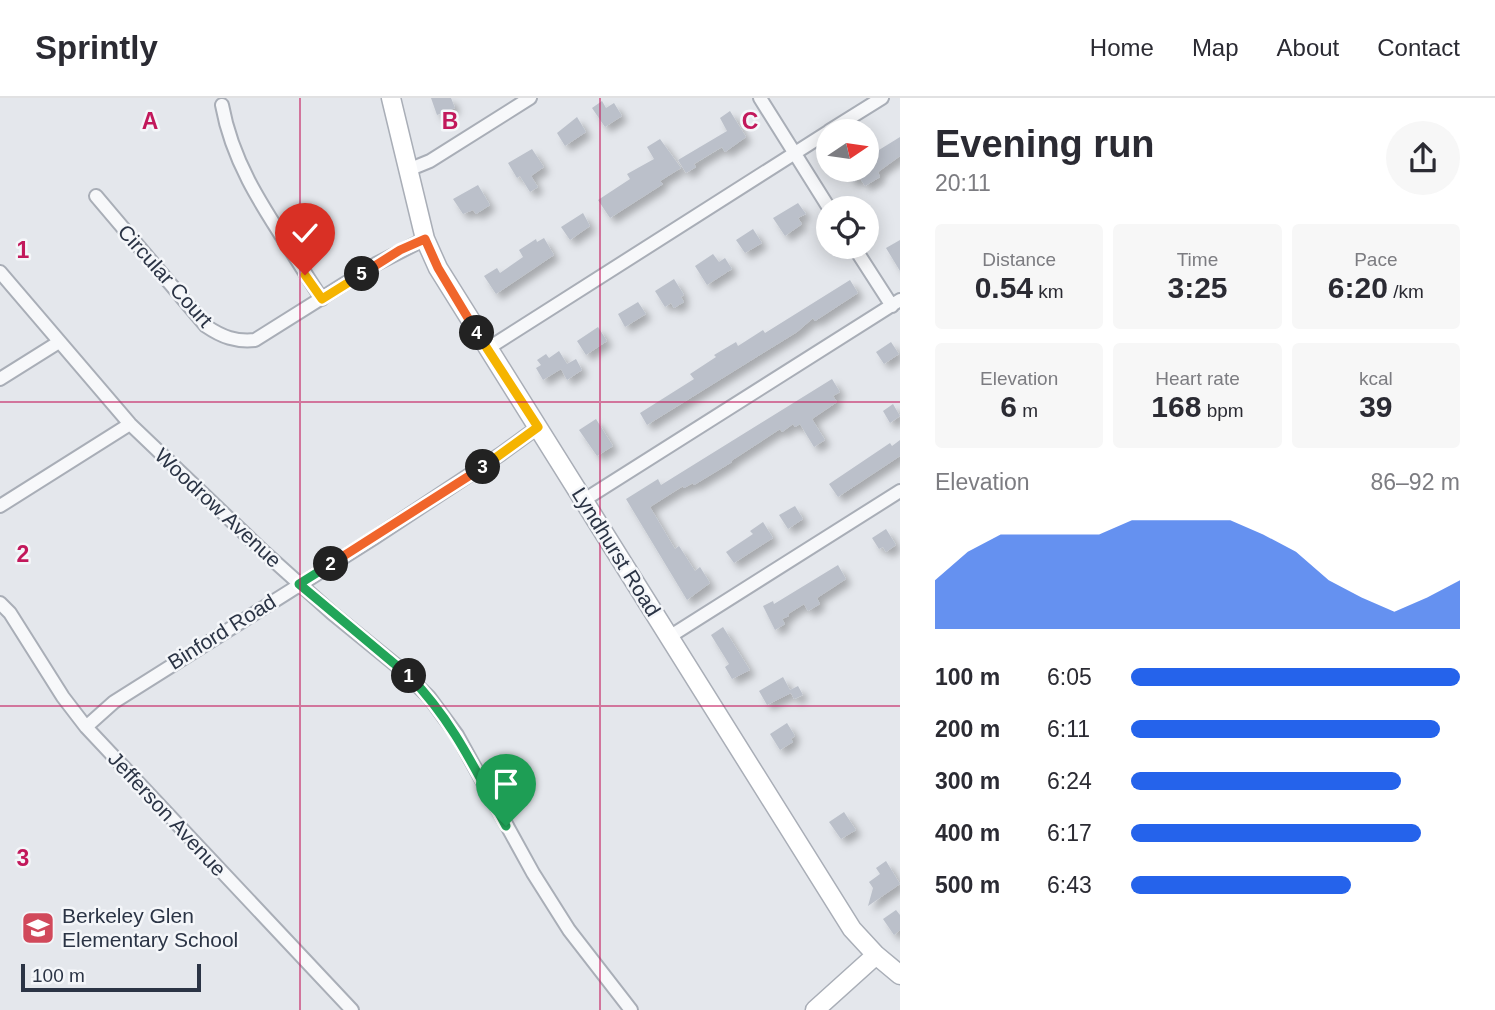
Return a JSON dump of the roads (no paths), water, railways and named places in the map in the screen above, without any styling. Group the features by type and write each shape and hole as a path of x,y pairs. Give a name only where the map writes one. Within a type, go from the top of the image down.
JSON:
{"main road":[{"name":"Lyndhurst Road","path":"391,98 425,239 438,268 852,929 876,956 900,975"},
{"path":"815,1010 876,956"}],"street":[{"path":"408,170 430,162 530,98"},
{"path":"760,98 822,196"},
{"path":"849,119 882,98"},
{"path":"222,105 229,137 241,168 262,207 322,299"},
{"path":"487,349 816,139"},
{"name":"Circular Court","path":"96,196 206,326 230,339 255,340 400,250 425,239"},
{"path":"584,500 896,303 863,259"},
{"name":"Woodrow Avenue","path":"0,272 130,424 299,584 397,666 429,697 457,735 533,873 583,948 631,1010"},
{"path":"0,379 59,342"},
{"path":"0,506 130,424"},
{"name":"Binford Road","path":"86,727 114,702 461,481 538,427"},
{"path":"670,638 900,491"},
{"name":"Jefferson Avenue","path":"0,603 10,612 86,727 352,1010"}],"place":[{"name":"Berkeley Glen Elementary School","path":"38,928"}]}
